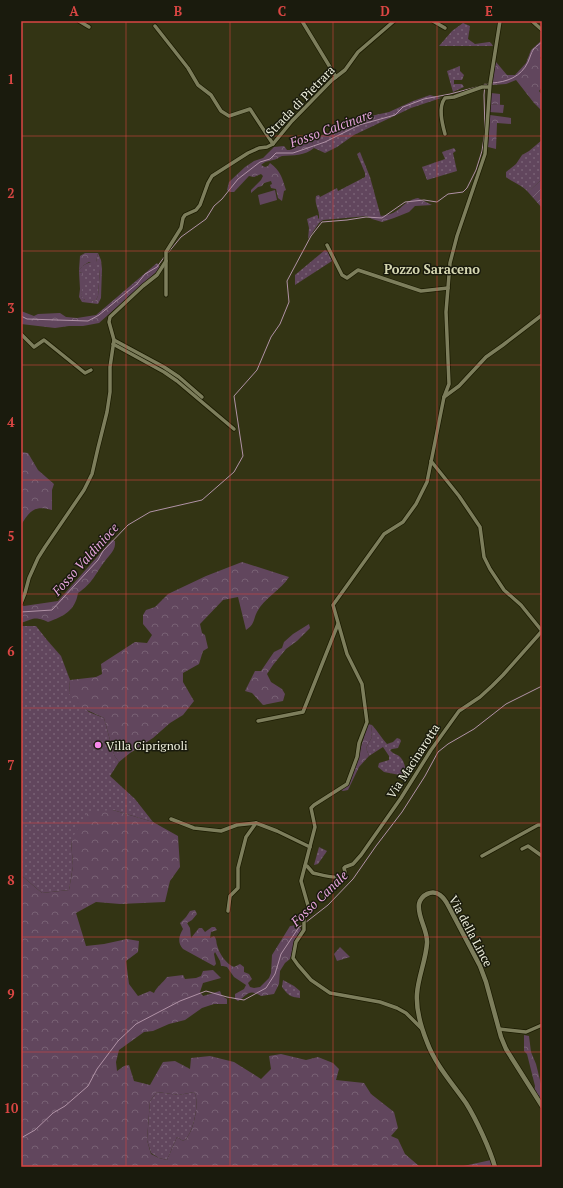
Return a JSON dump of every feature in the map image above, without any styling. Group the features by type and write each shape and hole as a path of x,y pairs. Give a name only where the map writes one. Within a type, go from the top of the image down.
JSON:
{"street":[{"path":"79,21 89,27"},
{"path":"302,21 336,77"},
{"name":"Strada di Pietrara","path":"166,295 166,252 180,228 183,218 187,213 196,210 200,205 212,176 248,153 273,144 292,121 345,70 358,52 394,21"},
{"path":"432,21 445,28"},
{"path":"423,1030 406,1013 397,1008 380,1002 330,993 311,980 293,958 296,942 304,930 304,918 308,909 301,881 315,827 311,808 346,784 357,756 359,743 367,722 362,684 347,654 333,605 384,534 403,522 416,504 427,482 444,397 449,384 446,312 450,263 457,236 485,154 489,87 500,21"},
{"path":"534,22 542,30"},
{"path":"155,26 188,68 198,85 211,95 221,111 230,116 250,109 273,144"},
{"path":"445,134 441,109 445,98 454,97 482,87 489,87"},
{"path":"327,245 342,275 347,278 358,270 421,291 448,288"},
{"name":"Strada di Pietrara","path":"21,603 29,578 38,558 84,490 92,474 107,412 110,392 110,367 113,342 109,322 110,317 157,275 166,261"},
{"path":"444,397 459,386 486,357 542,315"},
{"path":"21,334 34,347 44,340 85,373 91,370"},
{"path":"113,342 179,377 202,397"},
{"path":"113,342 177,381 234,429"},
{"path":"431,461 480,527 484,557 490,569 504,590 521,605 542,631"},
{"path":"258,721 303,712 338,624"},
{"name":"Via Macinarotta","path":"305,866 307,866 313,873 341,878 344,876 344,868 353,864 361,855 401,798 431,750 459,711 480,697 492,686 542,631"},
{"path":"171,819 194,828 221,831 238,825 256,823 310,847"},
{"path":"228,911 230,896 238,888 238,868 246,837 256,823"},
{"path":"482,856 542,824"},
{"path":"522,849 528,846 542,856"},
{"name":"Via della Lince","path":"495,1167 490,1151 472,1114 432,1055 423,1030 418,1008 417,993 427,943 420,913 420,903 423,897 430,892 439,894 444,899 480,966 486,982 501,1038 506,1049 542,1106"},
{"path":"499,1029 526,1032 542,1025"}],"green space":[{"path":"463,23 470,26 468,39 475,44 489,42 493,46 439,46 452,31"},
{"path":"542,40 542,55 540,58 542,60 542,87 539,91 542,95 542,111 516,80 506,84 492,85 493,70 496,62 507,75 515,75 526,63 531,50"},
{"path":"460,66 460,71 464,75 462,80 454,80 454,84 462,84 464,87 453,92 447,71"},
{"path":"491,93 500,94 500,105 490,104"},
{"path":"430,95 441,98 411,108 354,135 337,147 325,153 314,148 312,141 324,134 330,135 357,119 389,112"},
{"path":"489,104 504,105 503,113 489,112"},
{"path":"490,115 511,118 511,124 497,123 496,149 488,147"},
{"path":"542,140 542,179 528,192 506,177 506,172 516,164 522,155"},
{"path":"312,141 314,148 310,151 299,155 282,156 261,165 265,167 270,163 279,172 286,190 284,191 282,201 278,198 276,189 271,188 271,181 264,183 251,193 251,190 261,180 263,176 261,174 254,177 249,176 234,192 227,190 229,182 245,167 254,161 263,158 274,147 284,146 287,150 290,150"},
{"path":"454,148 456,151 453,153 457,171 427,180 422,167 445,159 442,152"},
{"path":"360,152 370,177 381,217 367,216 323,220 319,223 308,239 309,228 307,219 317,215 318,219 319,218 316,196 319,195 320,197 337,188 338,191 365,177 365,173 357,154"},
{"path":"542,179 542,208 528,192"},
{"path":"275,190 277,200 260,205 258,195"},
{"path":"418,198 432,205 415,206 409,212 382,222 367,216 390,214 413,199"},
{"path":"325,250 328,252 332,261 295,285 295,275"},
{"path":"85,253 98,253 96,262 93,264 89,262 79,270 80,256"},
{"path":"98,253 101,260 102,269 100,269 98,296 96,300 83,300 81,296 82,273 79,272 79,270 86,264 96,262"},
{"path":"157,263 161,268 99,323 55,328 21,324 21,311 34,316 38,314 60,313 66,317 77,318 96,315"},
{"path":"100,269 102,269 101,298 98,304 82,302 79,297 79,272 82,273 84,278 81,296 84,300 86,297 92,301 96,300 98,296"},
{"path":"21,452 28,453 38,470 54,484 52,490 52,510 41,508 33,510 21,525"},
{"path":"112,540 115,541 115,547 112,552 90,582 78,593 77,599 68,612 48,622 40,619 32,619 21,623 21,605 24,606 58,601"},
{"path":"242,562 289,577 286,582 260,607 252,624 246,630 238,597 223,600 200,624 202,633 205,635 208,648 203,651 199,664 183,673 183,682 194,701 183,715 170,723 153,738 119,762 114,755 104,718 78,706 69,693 70,680 96,677 102,674 101,664 135,642 147,643 152,635 143,624 143,615 146,610 155,607 168,594 206,576"},
{"path":"309,624 310,628 297,641 286,649 267,674 271,682 282,689 285,694 283,701 263,705 252,693 245,691 255,671 261,671 274,652 282,648 284,642 293,634"},
{"path":"21,626 36,626 61,656 70,680 69,693 89,712 104,718 114,755 119,762 110,776 135,799 153,822 113,810 71,840 73,866 69,890 42,893 21,875"},
{"path":"368,724 372,725 372,737 366,748 369,756 359,767 348,790 343,791 341,790 351,777 358,759"},
{"path":"372,725 387,744 393,742 397,738 400,739 401,741 398,748 390,750 403,760 405,776 384,772 378,767 379,763 389,760 389,756 383,747 369,756 366,748 372,737"},
{"path":"113,810 153,822 178,836 180,867 170,881 165,902 120,904 96,902 76,913 86,946 127,939 139,941 138,952 126,961 129,984 138,996 150,991 154,993 167,977 183,975 185,979 196,978 201,976 203,971 213,970 221,978 203,983 200,992 203,996 220,991 222,996 227,999 227,1004 214,1004 202,1008 185,1020 169,1024 153,1031 144,1032 119,1050 116,1062 117,1071 124,1066 129,1065 134,1081 150,1085 163,1062 175,1061 190,1069 191,1058 210,1056 234,1062 261,1079 271,1069 269,1056 281,1054 306,1060 318,1057 333,1063 339,1069 336,1080 364,1083 371,1094 394,1112 398,1128 391,1136 398,1139 405,1154 419,1166 430,1167 21,1167 21,875 42,893 69,890 73,866 71,840 88,812","holes":["157,1092 179,1095 194,1092 196,1096 196,1114 188,1137 183,1141 177,1137 167,1160 151,1154 147,1140 150,1101"]},
{"path":"319,847 327,851 318,864 314,865"},
{"path":"195,910 197,914 187,923 190,928 191,938 199,928 202,928 205,932 212,927 215,927 217,930 211,932 210,938 214,936 219,951 223,958 231,966 234,967 240,964 244,967 244,972 249,974 252,979 248,983 250,987 254,988 260,987 269,978 271,973 272,955 290,926 297,925 302,930 290,959 285,963 280,971 279,984 274,994 261,996 251,992 238,1001 235,999 235,994 244,989 246,985 234,977 227,967 221,966 215,952 216,964 214,966 183,949 179,941 183,929 180,923 190,911"},
{"path":"340,947 350,957 337,961 334,954"},
{"path":"283,980 300,991 300,998 291,996 286,992 282,987"},
{"path":"524,1035 529,1036 531,1052 536,1064 542,1088 542,1104 534,1092 535,1086 527,1054 524,1051"},
{"path":"157,1092 179,1095 194,1092 196,1096 196,1114 190,1132 187,1138 183,1141 177,1137 167,1160 159,1158 151,1153 147,1140 150,1101"},
{"path":"491,1160 493,1167 459,1167"}],"waterway":[{"name":"Fosso Calcinare","path":"492,83 508,80 522,71 534,49 542,42"},
{"name":"Fosso Valdinioce","path":"21,612 52,610 98,560 103,551 128,525 150,512 202,500 234,472 243,456 234,396 257,370 271,337 280,324 289,302 287,281 311,236 322,222 366,217 382,218 405,202 424,200 437,202 448,194 463,192 467,188 476,170 482,151 485,131 485,84"},
{"name":"Fosso Calcinare","path":"167,254 181,237 206,219 214,206 222,199 238,179 260,162 270,159 276,153 293,153 325,142 359,125 395,115 403,107 424,99 488,84"},
{"name":"Fosso Calcinare","path":"21,316 27,319 88,321 99,315 137,284 145,274 157,267 165,256"},
{"name":"Fosso Canale","path":"305,923 328,905 353,879 402,812 425,776 438,752 448,744 474,729 506,704 542,686"},
{"name":"Fosso Canale","path":"21,1138 35,1130 53,1113 65,1106 88,1086 97,1069 118,1041 136,1024 180,1001 206,991 244,1000 266,988 275,974 281,954 299,927 303,925"}],"place":[{"name":"Villa Ciprignoli","path":"98,745"}],"district":[{"name":"Pozzo Saraceno","path":"432,269"}]}
